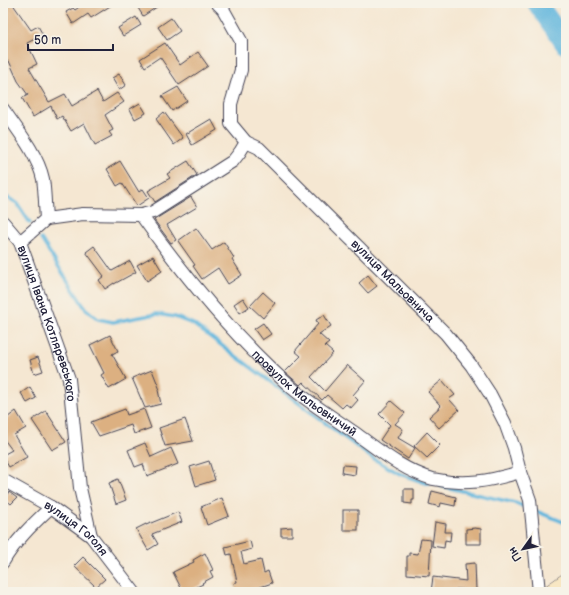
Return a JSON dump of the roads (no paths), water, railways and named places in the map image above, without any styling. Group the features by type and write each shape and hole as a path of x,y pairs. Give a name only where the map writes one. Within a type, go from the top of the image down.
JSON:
{"street":[{"name":"вулиця Мальовнича","path":"217,3 223,9 241,42 241,70 231,104 231,124 246,142 259,148 446,334 471,364 490,394 505,423 530,500 539,592"},
{"path":"3,109 21,134 36,159 43,178 46,219 83,214 141,215 153,212 233,161 246,142"},
{"name":"провулок Мальовничий","path":"141,215 163,246 207,300 238,335 265,362 293,388 383,453 407,469 434,479 462,483 490,480 520,472"},
{"name":"вулиця Івана Котляревського","path":"46,219 20,242 70,379 80,488 91,536"},
{"path":"3,222 20,242"},
{"name":"вулиця Гоголя","path":"3,480 51,508 91,536 134,592"},
{"path":"3,562 34,523 51,508"},
{"path":"552,592 566,582"}],"waterway":[{"path":"537,3 566,45"},
{"path":"3,195 17,203 30,223"},
{"path":"41,239 85,308 98,319 113,322 157,314 175,317 193,324 372,458 400,474 429,484"},
{"path":"441,486 515,503 528,508"},
{"path":"533,510 566,523"}]}
